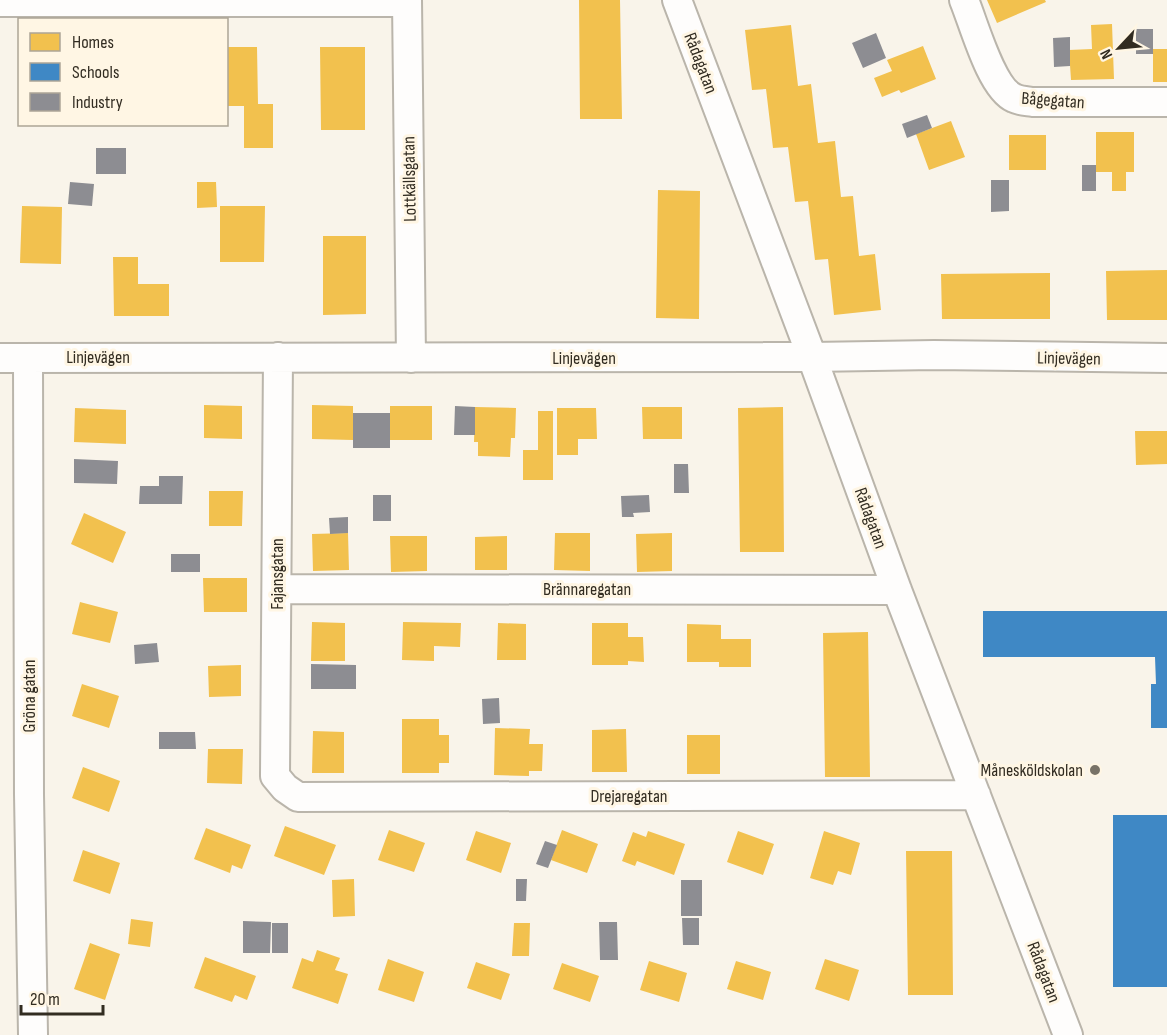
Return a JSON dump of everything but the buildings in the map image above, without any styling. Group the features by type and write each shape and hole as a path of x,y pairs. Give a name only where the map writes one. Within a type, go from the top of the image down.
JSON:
{"street":[{"name":"Rådagatan","path":"677,0 897,590 1068,1035"},
{"name":"Bågegatan","path":"964,0 994,76 1005,92 1015,99 1033,102 1167,102"},
{"path":"0,2 407,1"},
{"name":"Lottkällsgatan","path":"407,1 411,358"},
{"name":"Linjevägen","path":"0,358 934,356 1167,358"},
{"name":"Fajansgatan","path":"278,357 276,776 285,788"},
{"name":"Gröna gatan","path":"28,358 29,794 33,1035"},
{"name":"Brännaregatan","path":"277,589 897,590"},
{"name":"Drejaregatan","path":"285,788 298,797 976,795"}],"place":[{"name":"Månesköldskolan","path":"1095,770"}]}
